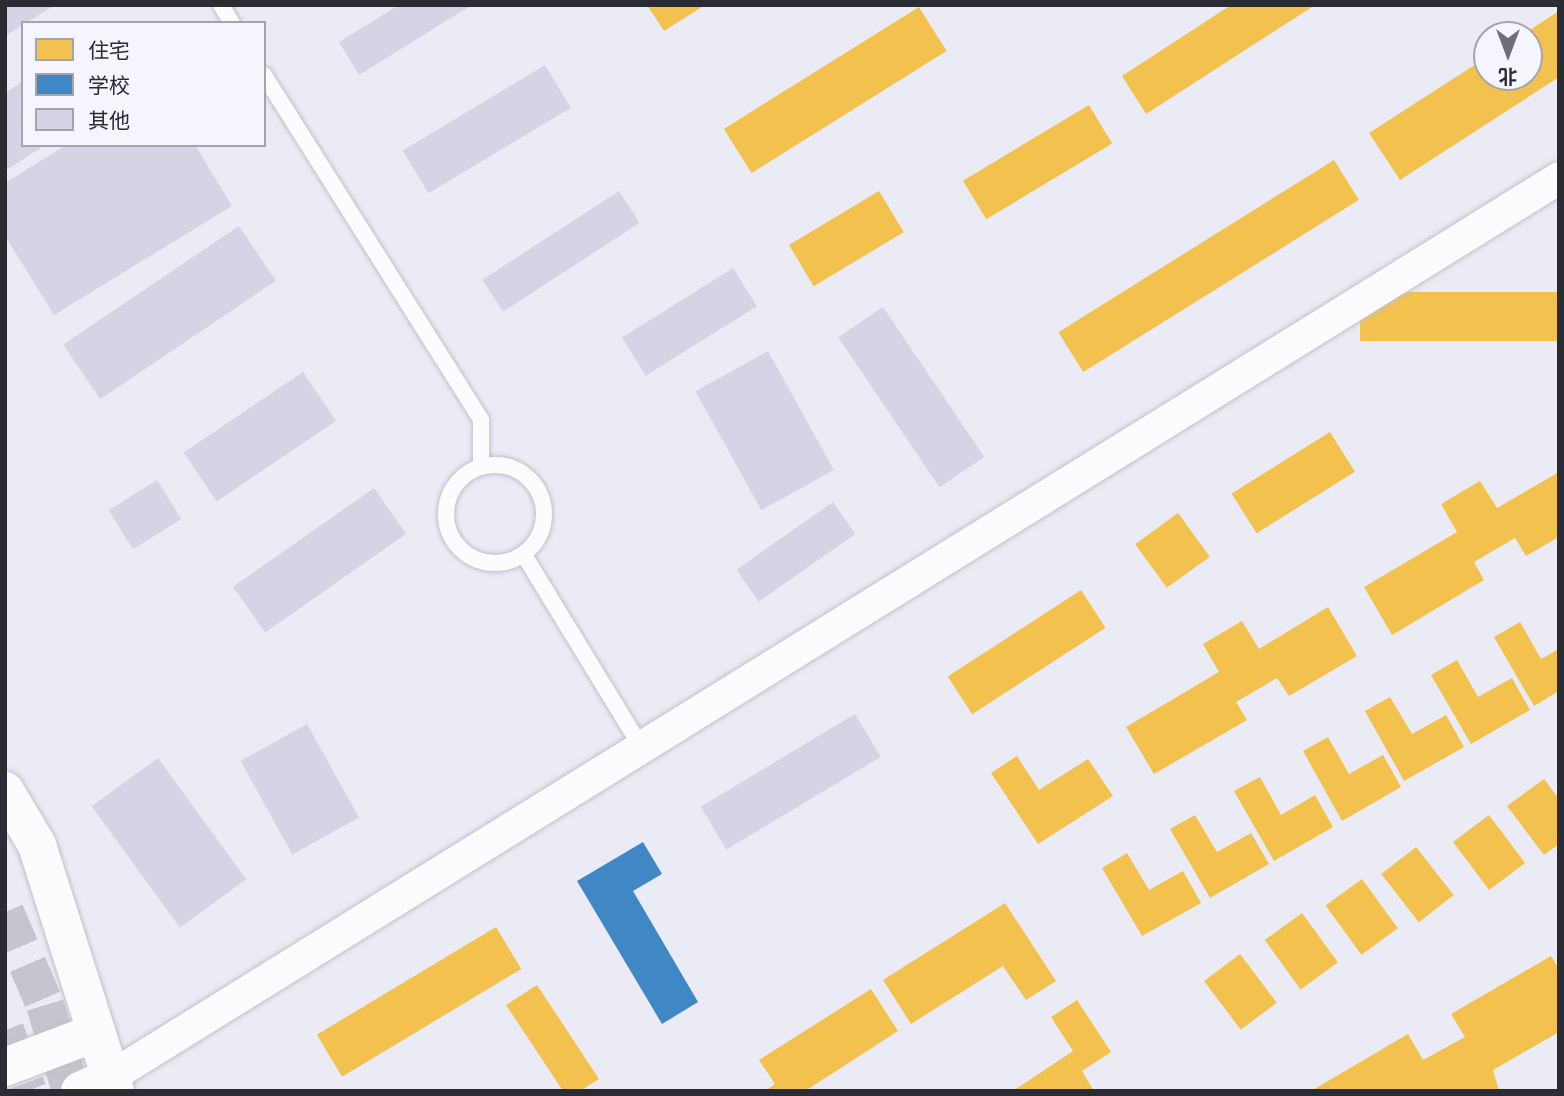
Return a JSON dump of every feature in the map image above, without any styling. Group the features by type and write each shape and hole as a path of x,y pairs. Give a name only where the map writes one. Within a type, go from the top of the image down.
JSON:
{"main road":[{"path":"5,791 37,845 97,1032 102,1086"},
{"path":"5,1067 97,1032"}],"street":[{"path":"102,1086 643,750 1061,484 1559,178"}],"lane":[{"path":"221,5 231,21"},
{"path":"266,78 481,419 481,466"},
{"path":"481,466 516,468 541,492 544,527 524,555 491,565 459,550 444,519 453,486 481,466"},
{"path":"524,555 643,750"}],"building: 住宅":[{"path":"647,5 705,5 664,31"},
{"path":"1231,5 1315,5 1146,114 1122,76"},
{"path":"919,7 947,51 752,173 724,129"},
{"path":"1559,11 1559,77 1543,87 1543,21"},
{"path":"1473,66 1473,91 1537,91 1400,180 1369,133"},
{"path":"1089,105 1112,144 986,219 963,181"},
{"path":"1334,160 1359,200 1083,372 1058,332"},
{"path":"879,191 904,232 814,286 789,245"},
{"path":"1360,292 1559,292 1559,341 1360,341"},
{"path":"1330,432 1355,472 1257,533 1232,493"},
{"path":"1559,472 1559,537 1526,556 1515,538 1474,562 1484,580 1392,635 1364,587 1457,532 1441,504 1480,481 1497,508"},
{"path":"1178,513 1210,557 1167,588 1135,544"},
{"path":"1081,590 1106,628 972,714 948,677"},
{"path":"1328,607 1357,656 1289,696 1277,678 1236,702 1247,720 1154,774 1126,727 1219,672 1203,644 1242,621 1259,649"},
{"path":"1520,622 1541,659 1559,649 1559,691 1534,706 1494,637"},
{"path":"1457,660 1478,697 1512,678 1530,710 1471,744 1431,675"},
{"path":"1390,697 1412,734 1446,715 1464,747 1404,781 1365,711"},
{"path":"1328,737 1349,774 1383,755 1401,787 1342,821 1303,751"},
{"path":"1017,756 1039,790 1088,759 1113,796 1038,844 991,773"},
{"path":"1260,777 1281,815 1315,795 1333,827 1274,861 1234,791"},
{"path":"1544,779 1559,799 1559,844 1544,855 1507,806"},
{"path":"1195,815 1217,852 1251,833 1269,864 1210,898 1170,829"},
{"path":"1489,815 1525,863 1489,890 1453,842"},
{"path":"1416,847 1454,895 1419,922 1381,874"},
{"path":"1127,853 1149,890 1183,871 1201,903 1142,936 1102,868"},
{"path":"1362,879 1398,928 1361,955 1326,905"},
{"path":"1005,903 1056,981 1026,1000 1003,966 911,1024 883,980"},
{"path":"1302,913 1338,962 1301,989 1265,940"},
{"path":"496,927 521,969 342,1077 317,1035"},
{"path":"1240,954 1277,1003 1241,1030 1204,981"},
{"path":"1551,956 1559,969 1559,1032 1493,1070 1499,1091 1311,1091 1408,1034 1423,1060 1465,1037 1451,1014"},
{"path":"537,985 599,1079 580,1091 563,1091 506,1005"},
{"path":"871,989 898,1031 805,1091 765,1091 775,1084 759,1060"},
{"path":"1077,1000 1111,1052 1082,1071 1094,1091 1013,1091 1073,1051 1051,1017"}],"building: 学校":[{"path":"643,842 662,874 633,891 698,1002 662,1024 577,881"}],"building: 其他":[{"path":"5,5 55,5 29,21 21,21 21,26 5,36"},
{"path":"399,5 472,5 359,75 339,42"},
{"path":"545,65 571,108 428,193 403,150"},
{"path":"21,82 21,147 42,147 5,171 5,93"},
{"path":"63,147 196,147 232,206 54,315 5,236 5,183"},
{"path":"619,191 640,223 503,312 482,280"},
{"path":"239,226 276,281 100,399 63,345"},
{"path":"733,268 757,306 646,376 622,337"},
{"path":"883,307 984,457 939,487 838,337"},
{"path":"768,351 834,470 761,510 695,391"},
{"path":"303,372 336,421 217,501 184,453"},
{"path":"157,480 181,519 133,549 109,510"},
{"path":"374,488 406,534 265,633 233,587"},
{"path":"833,502 855,534 759,602 736,570"},
{"path":"855,714 881,757 726,850 701,807"},
{"path":"307,724 359,818 292,854 241,761"},
{"path":"158,758 246,879 180,928 92,806"}],"tunnel":[{"path":"5,912 45,1005 71,1091"},
{"path":"5,1030 28,1091"}]}
